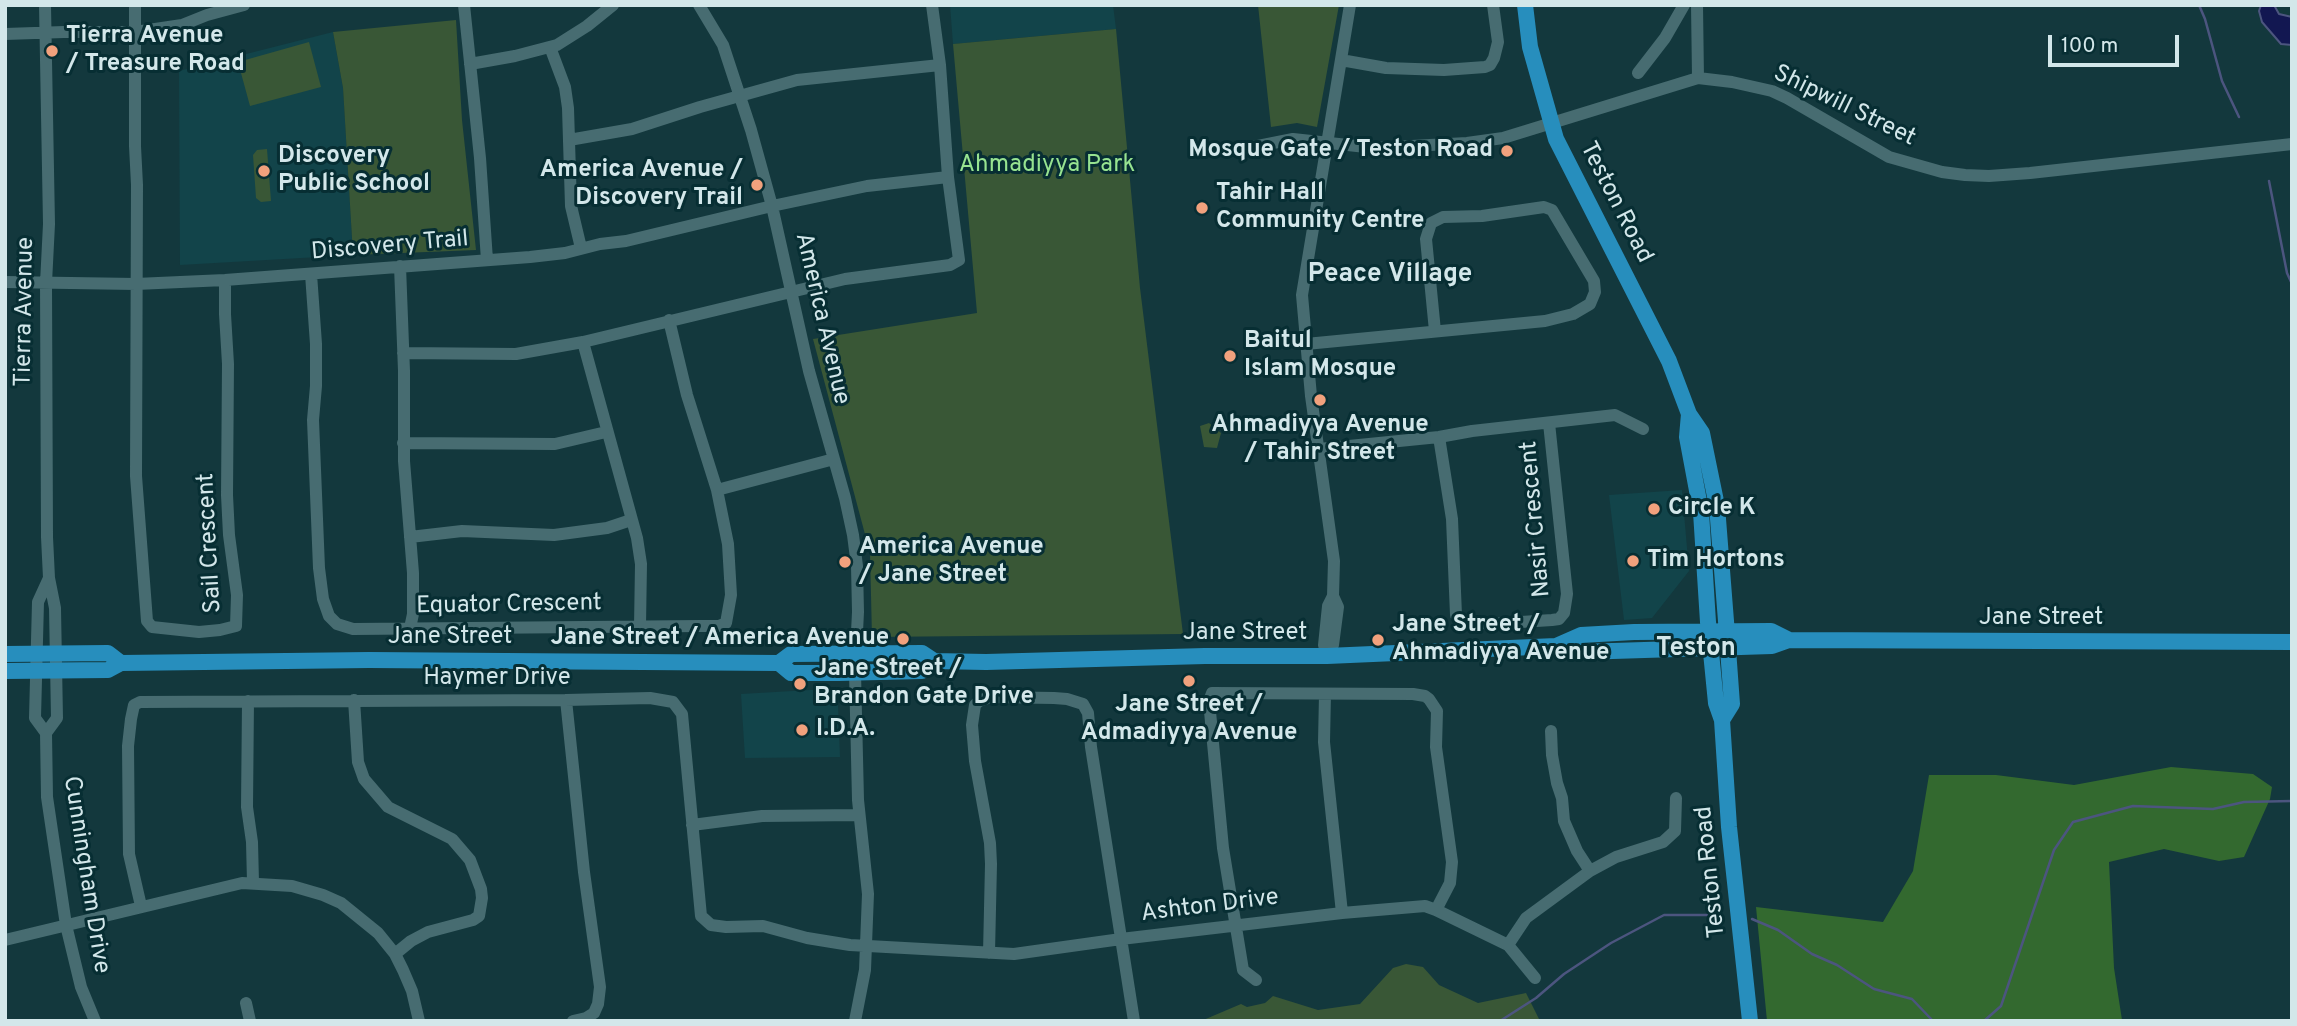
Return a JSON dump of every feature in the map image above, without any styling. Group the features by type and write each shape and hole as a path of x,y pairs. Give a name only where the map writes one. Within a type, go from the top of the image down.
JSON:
{"main road":[{"name":"Teston Road","path":"1525,5 1530,47 1556,139 1669,361 1689,414 1702,433 1717,506 1732,704 1723,720"},
{"name":"Teston Road","path":"1689,414 1686,437 1701,512 1716,703 1723,720 1729,827 1750,1021"},
{"name":"Jane Street","path":"5,671 108,670 121,663 355,660 779,663 791,654 922,653 934,661 986,662 1205,656 1327,656 1556,646 1581,635 1634,632 1772,646 1789,640 2292,642"},
{"name":"Jane Street","path":"5,654 108,653 121,663"},
{"name":"Jane Street","path":"779,663 791,673 922,671 934,661"}],"street":[{"name":"Tierra Avenue","path":"45,5 49,578 55,608 56,671"},
{"path":"135,5 136,284"},
{"path":"5,34 135,32 181,25 244,5"},
{"path":"464,5 480,158 487,260"},
{"path":"470,64 550,47 587,26 613,5"},
{"name":"America Avenue","path":"699,5 723,45 772,206 791,293 850,523 857,566 859,815 868,894 865,971 855,1021"},
{"path":"403,353 516,354 583,342 845,279 950,265 959,260 948,177 940,65 932,5"},
{"path":"1327,656 1333,645 1338,607 1333,596 1334,561 1324,499 1302,295 1350,5"},
{"path":"1341,60 1386,68 1444,70 1486,67 1494,58 1498,42 1493,5"},
{"path":"1638,73 1665,37 1684,5"},
{"path":"1698,5 1698,78"},
{"path":"550,47 565,87 571,206 580,248"},
{"path":"569,139 632,129 797,80 940,65"},
{"name":"Shipwill Street","path":"1253,147 1293,139 1375,148 1467,143 1503,138 1698,78 1772,91 1889,157 1942,172 1965,175 2030,173 2292,144"},
{"name":"Discovery Trail","path":"5,282 136,284 225,280 565,253 867,186 948,177"},
{"path":"1306,344 1545,321 1573,314 1590,304 1595,292 1594,281 1552,210 1544,207 1482,216 1443,217 1432,223 1426,239 1435,331"},
{"path":"400,266 403,443 413,595 410,628"},
{"name":"Equator Crescent","path":"311,274 316,344 313,420 316,537 323,599 329,616 344,627 719,626 726,623 731,595 730,563 717,490 687,395 669,320"},
{"name":"Sail Crescent","path":"136,284 136,476 146,621 152,628 199,632 236,626 237,616 227,495 225,280"},
{"path":"583,342 606,432 623,483 641,564 640,626"},
{"path":"1319,449 1615,415 1643,429"},
{"name":"Nasir Crescent","path":"1439,437 1452,519 1456,615 1462,620 1490,624 1552,620 1559,619 1564,613 1567,594 1549,423"},
{"path":"403,443 555,444 606,432"},
{"path":"717,490 834,459"},
{"path":"410,537 462,531 554,535 607,528 631,520"},
{"name":"Tierra Avenue","path":"36,653 38,602 49,578"},
{"name":"Cunningham Drive","path":"36,653 35,718 46,733 47,797 66,925 81,987 95,1021"},
{"name":"Cunningham Drive","path":"46,733 57,718 56,671"},
{"path":"1256,980 1243,970 1223,848 1209,701 1212,693 1413,694 1425,696 1434,704 1437,711 1436,747 1452,862 1450,883 1436,910"},
{"path":"1325,694 1324,742 1342,913"},
{"path":"989,953 990,843 975,761 972,724 975,705 990,697 1067,699 1083,704 1088,713 1134,1021"},
{"name":"Haymer Drive","path":"141,906 129,854 128,746 134,705 140,702 650,698 673,702 682,714 701,916 706,923 726,927 763,926 807,938 867,946"},
{"path":"354,700 358,762 364,779 388,807 452,839 470,860 481,889 479,916 428,932 395,954"},
{"path":"566,700 600,987 594,1013 573,1021"},
{"path":"248,701 247,807 252,842 253,882"},
{"path":"1551,731 1556,783 1562,798 1564,821 1577,851 1590,871"},
{"path":"1508,945 1526,918 1590,871 1616,857 1662,842 1675,831 1676,798"},
{"path":"692,825 762,816 859,815"},
{"path":"5,940 141,906 253,882 292,887 341,903 377,933 395,954 412,991 419,1021"},
{"name":"Ashton Drive","path":"867,946 1034,953 1121,939 1425,906 1508,945 1535,978"},
{"path":"246,1003 250,1021"}],"shaded area":[{"path":"950,5 1113,5 1116,29 953,44"},
{"path":"2261,5 2274,5 2279,14 2292,17 2292,45 2281,44 2262,22 2259,11"},
{"name":"Discovery Public School","path":"333,32 343,88 353,255 180,265 179,71"},
{"path":"1682,490 1689,571 1652,618 1624,620 1609,495"},
{"path":"827,689 838,705 840,757 745,758 741,694"}],"green space":[{"path":"1258,5 1339,5 1317,127 1297,123 1271,127"},
{"path":"456,20 462,120 476,250 353,255 343,88 333,32"},
{"name":"Ahmadiyya Park","path":"1116,29 1140,288 1183,634 872,637 870,553 813,339 977,313 953,44"},
{"path":"309,42 321,87 250,106 238,62"},
{"path":"267,149 271,201 261,202 256,198 253,155 257,150"},
{"path":"1209,423 1221,433 1217,448 1204,447 1200,426"},
{"path":"2171,767 2253,774 2272,787 2270,799 2244,857 2219,861 2164,849 2109,862 2114,968 2122,1020 2125,1021 1767,1021 1756,907 1883,922 1913,871 1929,775 1996,775 2074,785"},
{"path":"1406,964 1423,967 1439,985 1478,1003 1526,993 1540,1021 1201,1021 1241,1004 1247,1007 1265,1003 1273,996 1318,1010 1360,1004 1393,968"}],"waterway":[{"path":"2199,5 2222,81 2239,117"},
{"path":"2269,181 2287,273 2292,284"},
{"path":"1984,1021 2001,1006 2054,850 2073,822 2133,806 2213,809 2244,802 2292,801"},
{"path":"1500,1021 1611,943 1664,915 1709,915"},
{"path":"1752,919 1778,930 1812,954 1837,965 1874,989 1912,999 1933,1021"}],"place":[{"name":"Tierra Avenue / Treasure Road","path":"52,51"},
{"name":"Mosque Gate / Teston Road","path":"1507,151"},
{"name":"Discovery Public School","path":"264,171"},
{"name":"America Avenue / Discovery Trail","path":"757,185"},
{"name":"Tahir Hall Community Centre","path":"1202,208"},
{"name":"Baitul Islam Mosque","path":"1230,356"},
{"name":"Ahmadiyya Avenue / Tahir Street","path":"1320,400"},
{"name":"Circle K","path":"1654,509"},
{"name":"Tim Hortons","path":"1633,561"},
{"name":"America Avenue / Jane Street","path":"845,562"},
{"name":"Jane Street / America Avenue","path":"903,639"},
{"name":"Jane Street / Ahmadiyya Avenue","path":"1378,640"},
{"name":"Jane Street / Admadiyya Avenue","path":"1189,681"},
{"name":"Jane Street / Brandon Gate Drive","path":"800,684"},
{"name":"I.D.A.","path":"802,730"}],"district":[{"name":"Peace Village","path":"1390,276"},
{"name":"Teston","path":"1696,650"}]}
